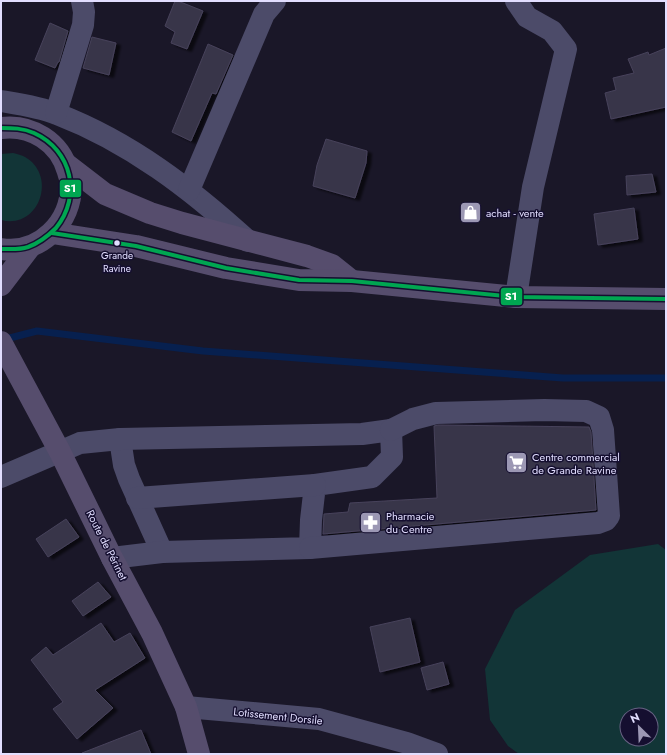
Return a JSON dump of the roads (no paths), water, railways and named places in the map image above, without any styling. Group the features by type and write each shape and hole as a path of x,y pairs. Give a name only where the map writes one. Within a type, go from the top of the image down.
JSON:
{"main road":[{"path":"1,128 12,127 29,130 45,138 57,150 66,164 71,182 70,201 63,218 52,233 30,247 10,250 1,249"},
{"path":"66,164 105,194 150,213 306,256 332,265 352,281"},
{"path":"52,233 136,246 226,268 299,280 352,281 516,297 666,299"},
{"path":"1,285 30,247"},
{"name":"Route de Périnet","path":"1,342 60,452 112,558 152,633 186,707 198,754"}],"street":[{"path":"56,113 83,25 84,12 82,1"},
{"path":"189,190 264,14 275,1"},
{"path":"516,1 527,17 552,31 566,49 533,187 516,297"},
{"path":"1,101 56,113 121,144 189,190 248,241"},
{"path":"1,477 80,443 120,439 362,434 391,430 413,419 436,413 544,410 586,411 599,417 603,430 609,516 606,520 598,523 310,548 162,552 112,558"},
{"path":"137,498 315,485 372,477 392,457 391,430"},
{"path":"120,439 124,464 137,498 162,552"},
{"path":"310,548 311,520 315,485"},
{"name":"Lotissement Dorsile","path":"186,707 319,719 407,743 437,754"}],"waterway":[{"path":"2,340 37,331 203,351 563,378 666,378"}],"place":[{"name":"achat - vente","path":"470,213"},
{"name":"Grande Ravine","path":"117,243"},
{"name":"Centre commercial de Grande Ravine","path":"517,463"},
{"name":"Pharmacie du Centre","path":"371,522"}]}
